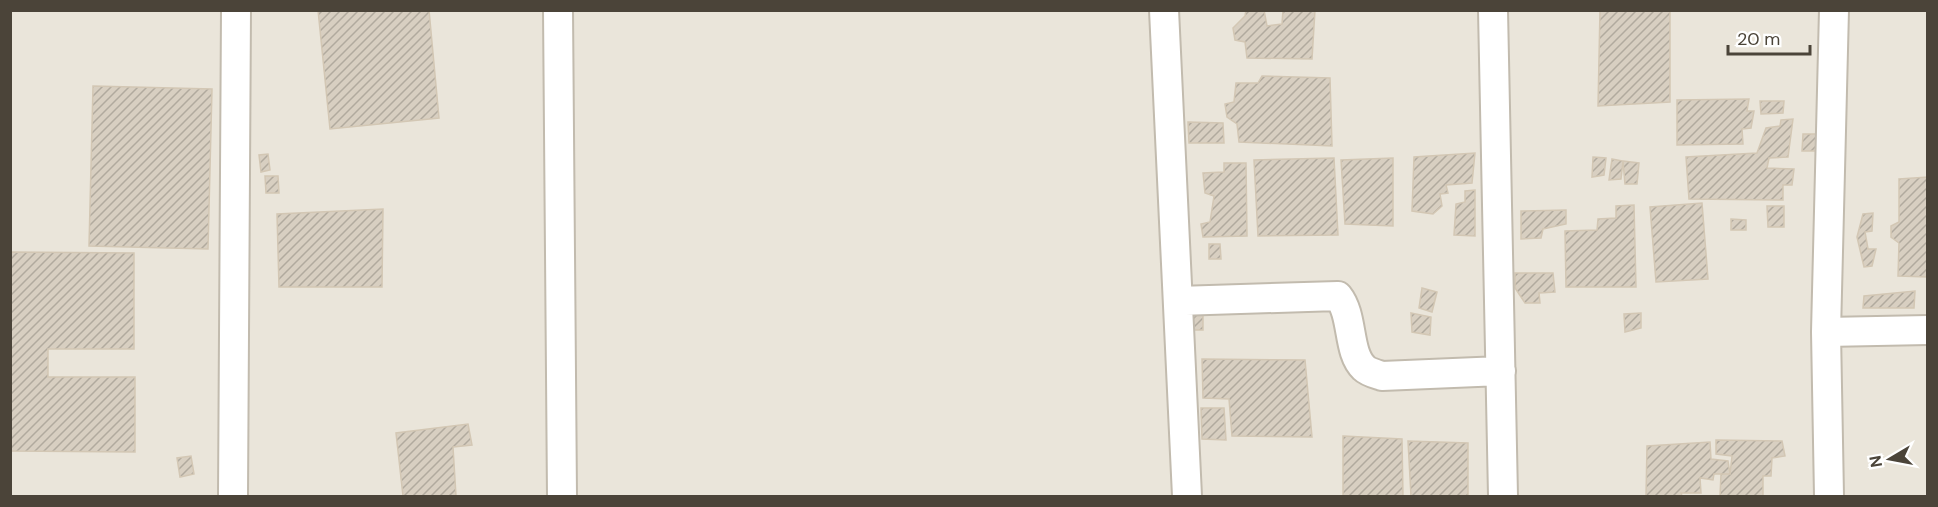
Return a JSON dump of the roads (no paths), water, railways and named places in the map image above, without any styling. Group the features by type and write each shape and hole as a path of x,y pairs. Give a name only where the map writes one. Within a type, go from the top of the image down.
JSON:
{"street":[{"path":"233,496 236,10"},
{"path":"558,10 562,496"},
{"path":"1164,10 1187,496"},
{"path":"1493,10 1503,496"},
{"path":"1829,496 1826,332 1834,10"},
{"path":"1178,302 1338,296 1345,305 1357,360 1365,370 1382,376 1501,371"},
{"path":"1826,332 1928,330"}]}
